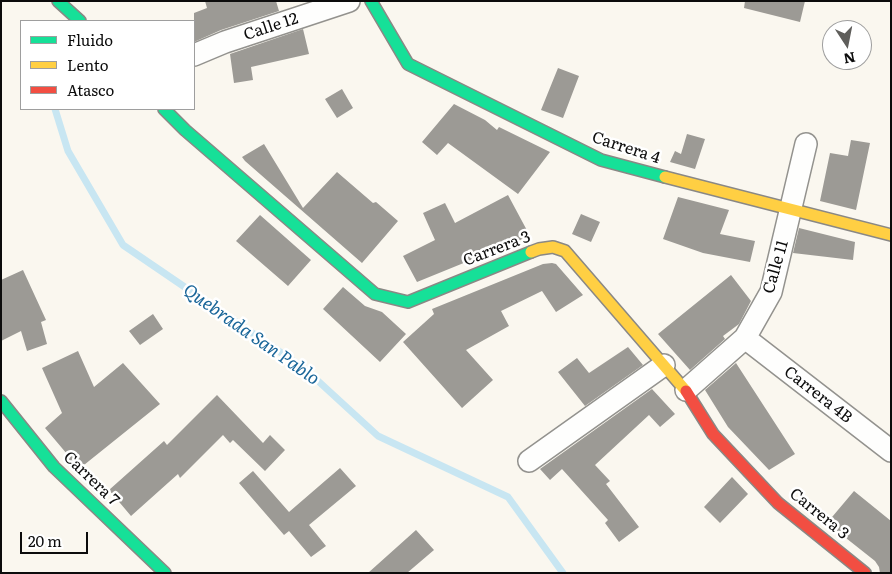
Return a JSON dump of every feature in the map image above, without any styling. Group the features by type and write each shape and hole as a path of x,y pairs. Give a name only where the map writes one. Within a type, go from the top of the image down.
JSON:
{"street":[{"path":"58,1 79,20"},
{"name":"Calle 12","path":"195,55 225,42 348,1"},
{"name":"Carrera 4","path":"371,1 408,64 601,160 891,235"},
{"name":"Carrera 3","path":"165,110 185,130 375,294 408,302 539,248 553,247 565,251 686,390 713,434 778,503 865,573"},
{"name":"Calle 11","path":"686,390 745,338 771,292 806,144"},
{"name":"Carrera 4B","path":"745,338 891,451"},
{"path":"529,461 664,364"},
{"name":"Carrera 7","path":"1,401 54,467 165,573"}],"building":[{"path":"205,1 276,1 279,11 221,30 195,42 194,13 207,8"},
{"path":"745,1 805,1 800,22 744,8"},
{"path":"303,29 309,54 251,67 253,80 234,83 230,54"},
{"path":"558,68 579,76 563,118 541,110"},
{"path":"342,89 353,108 337,118 325,99"},
{"path":"454,104 485,120 497,130 499,127 550,152 518,194 448,143 437,155 422,142"},
{"path":"687,134 705,139 695,169 670,162 675,151 681,154"},
{"path":"851,140 870,143 856,210 820,201 830,153 848,156"},
{"path":"264,144 303,208 337,172 373,203 376,202 398,221 362,263 242,157"},
{"path":"508,195 530,236 417,282 403,256 435,240 423,213 445,203 455,223"},
{"path":"678,197 729,210 720,234 755,241 750,262 703,253 663,239"},
{"path":"581,214 600,222 591,242 572,234"},
{"path":"260,215 311,260 288,286 236,241"},
{"path":"799,228 855,242 853,260 793,253"},
{"path":"543,264 556,264 583,295 556,312 542,291 501,311 509,326 466,350 493,380 462,408 403,342 434,314 432,309"},
{"path":"23,270 46,320 41,322 47,344 27,351 21,331 1,341 1,280"},
{"path":"731,275 751,301 739,324 723,336 725,339 690,370 658,334"},
{"path":"343,287 365,306 382,312 406,334 380,362 323,309"},
{"path":"153,314 163,329 140,345 129,331"},
{"path":"628,347 643,365 585,406 558,372 577,358 589,373"},
{"path":"78,351 94,387 123,363 160,404 79,469 65,456 67,454 45,428 62,413 42,368"},
{"path":"736,363 795,454 769,470 728,427 705,390"},
{"path":"652,389 675,414 660,427 649,415 595,465 610,481 606,484 639,527 619,542 605,523 608,520 562,469 550,480 540,469"},
{"path":"217,395 263,443 270,435 285,450 265,471 233,440 230,443 223,435 180,478 178,474 131,516 109,490 164,441 167,445"},
{"path":"340,468 356,486 309,525 326,546 311,557 289,531 284,535 239,483 253,471 289,512"},
{"path":"732,477 748,494 720,523 704,507"},
{"path":"854,491 891,521 891,573 880,573 875,561 827,523"},
{"path":"416,530 434,550 407,573 368,573"}],"waterway":[{"name":"Quebrada San Pablo","path":"55,110 68,151 123,245 305,369 378,436 508,497 563,573"}],"traffic: fast":[{"path":"58,1 79,20"},
{"path":"371,1 408,64 601,160 665,177"},
{"path":"165,110 185,130 375,294 408,302 531,252"},
{"path":"1,401 54,467 165,573"}],"traffic: slow":[{"path":"665,177 891,235"},
{"path":"531,252 553,247 565,251 686,391"}],"traffic: jam":[{"path":"686,391 713,434 778,503 865,573"}]}
